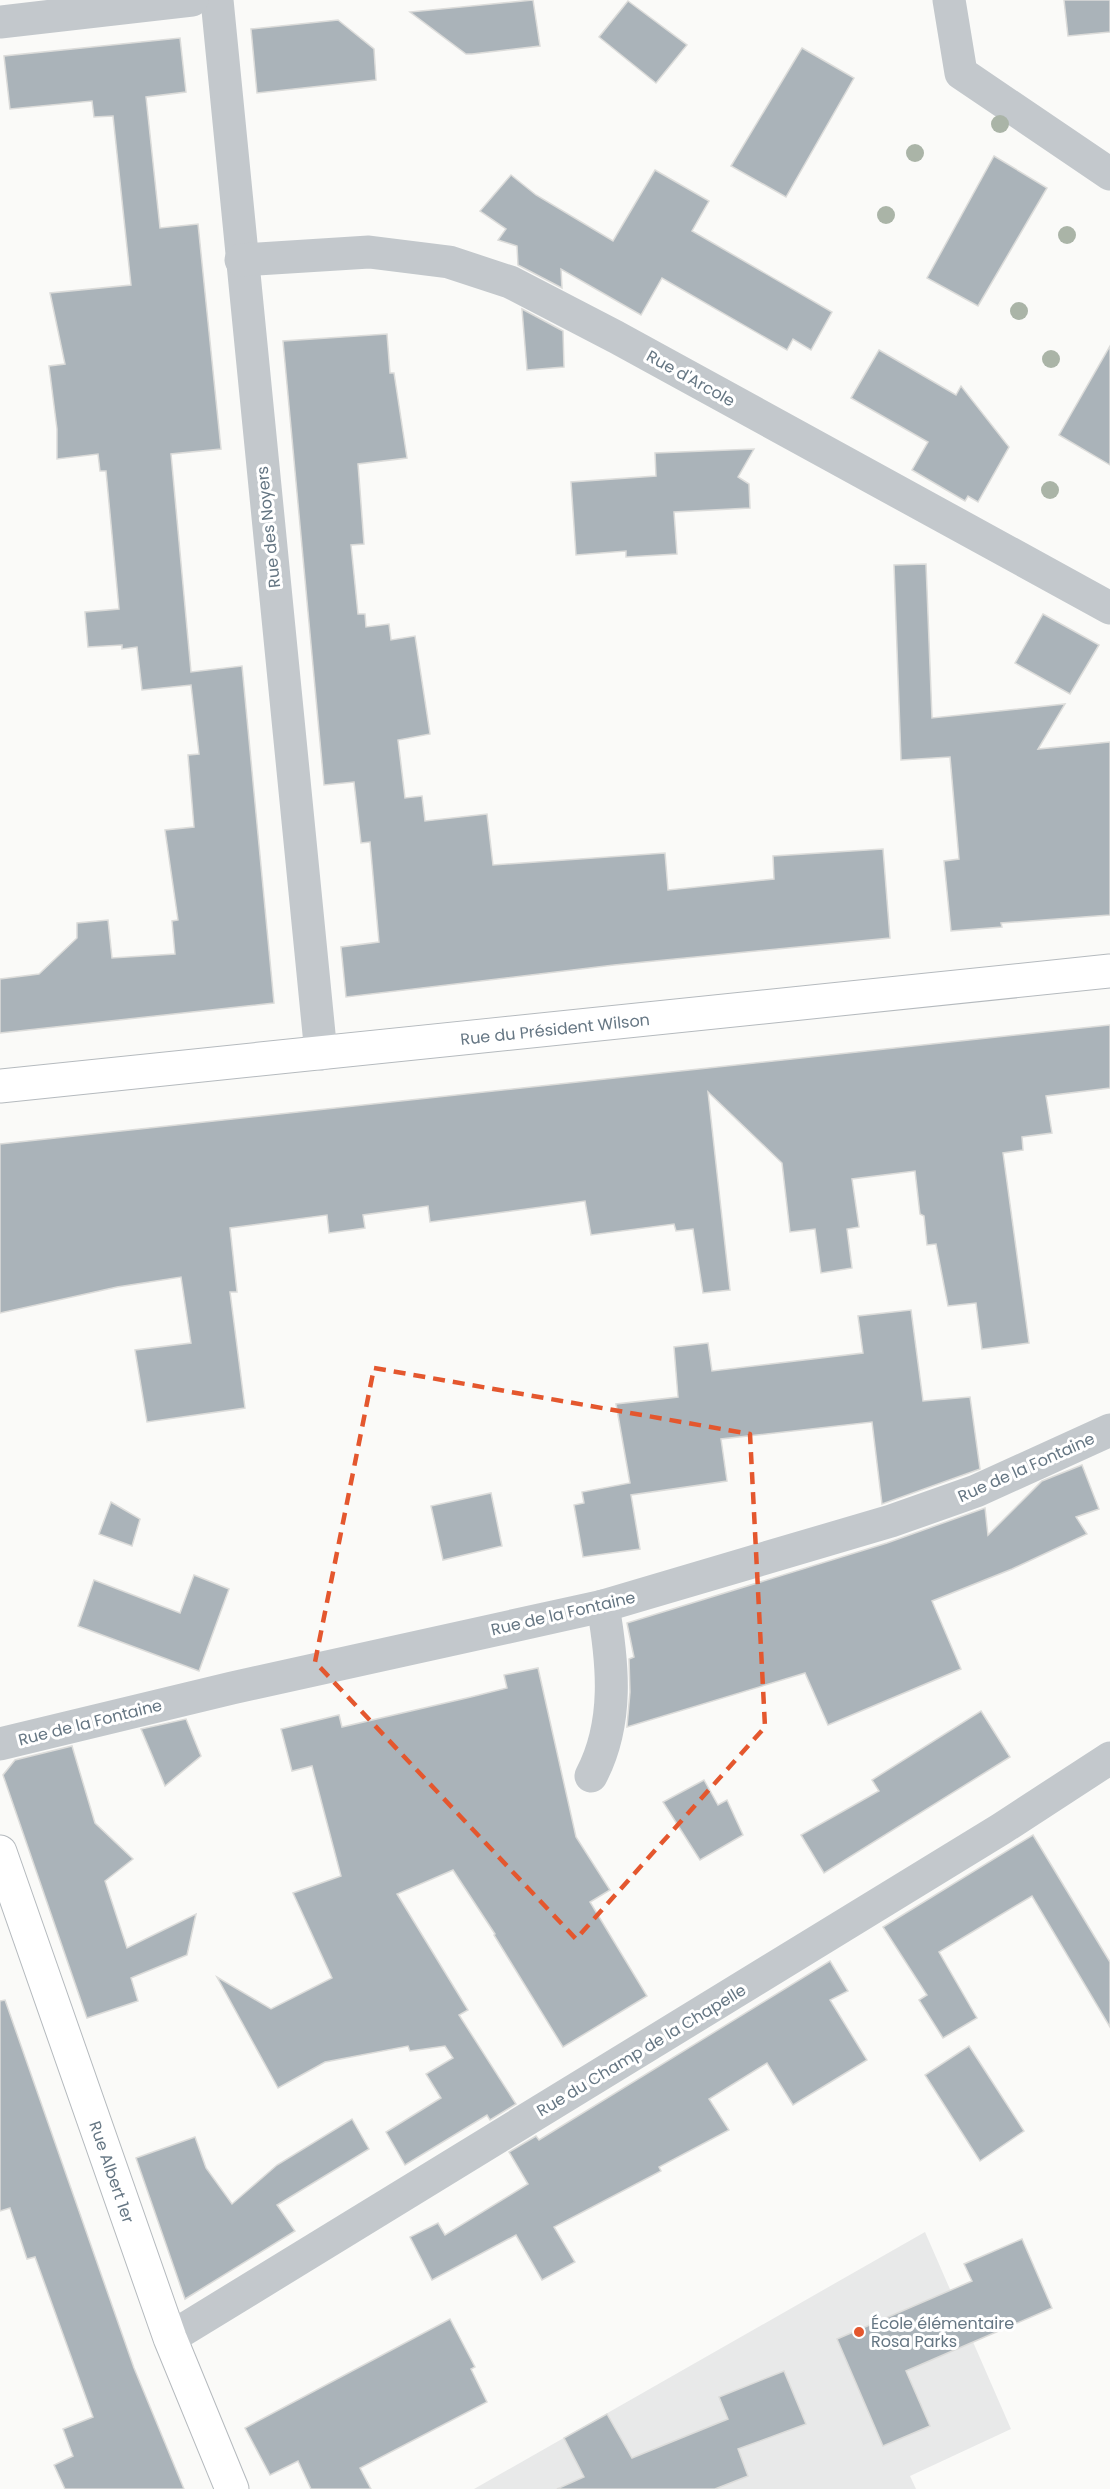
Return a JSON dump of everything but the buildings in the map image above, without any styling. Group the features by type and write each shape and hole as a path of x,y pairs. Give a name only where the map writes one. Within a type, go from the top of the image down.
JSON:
{"main road":[{"name":"Rue du Président Wilson","path":"0,1086 1110,971"},
{"name":"Rue Albert 1er","path":"0,1852 170,2338 232,2489"}],"street":[{"path":"0,22 192,0"},
{"name":"Rue des Noyers","path":"217,0 321,1054"},
{"path":"949,0 961,73 1110,174"},
{"name":"Rue d'Arcole","path":"242,260 369,252 449,262 510,282 616,337 1110,608"},
{"name":"Rue de la Fontaine","path":"0,1744 232,1688 603,1606 891,1521 976,1491 1110,1430"},
{"path":"591,1776 603,1754 610,1722 611,1669 603,1606"},
{"name":"Rue du Champ de la Chapelle","path":"170,2338 1001,1829 1110,1758"}],"highlighted area":[{"path":"374,1368 750,1434 765,1727 576,1939 315,1662"}],"shaded area":[{"name":"École élémentaire Rosa Parks","path":"925,2232 1011,2429 910,2476 916,2489 474,2489"}],"place":[{"name":"École élémentaire Rosa Parks","path":"859,2332"}]}
